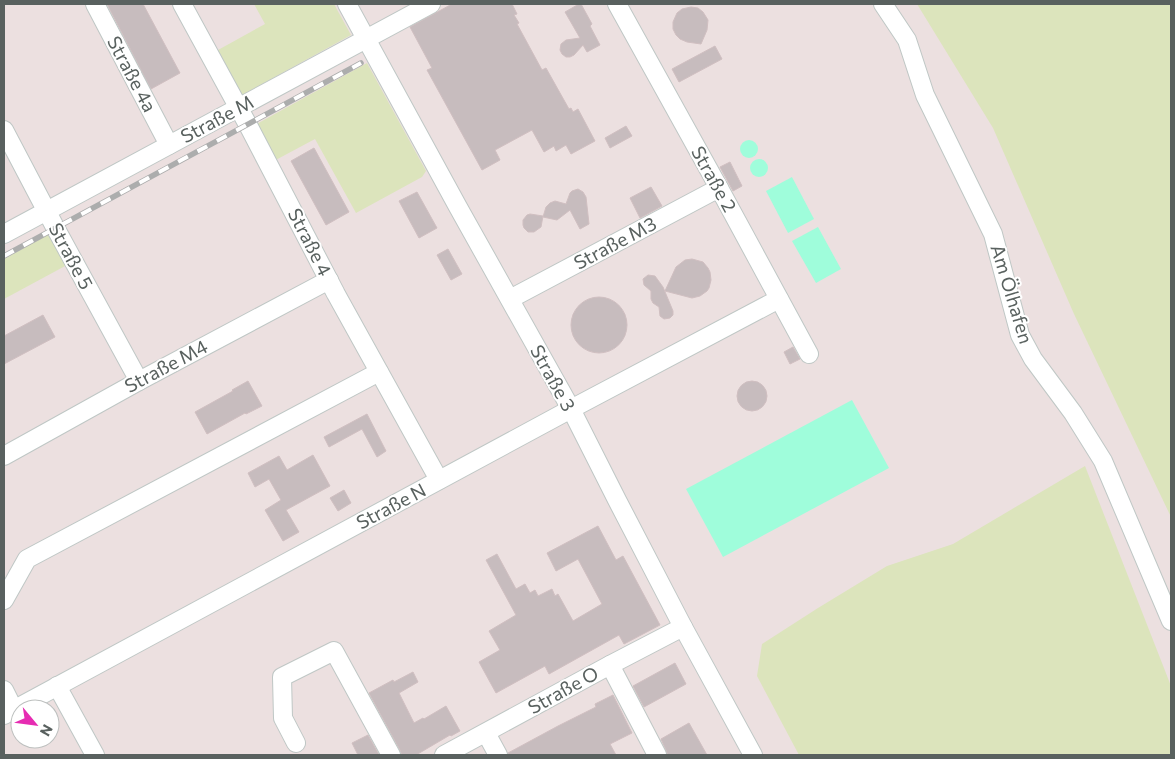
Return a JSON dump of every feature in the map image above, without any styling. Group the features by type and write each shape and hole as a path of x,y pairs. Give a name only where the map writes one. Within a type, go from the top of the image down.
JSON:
{"street":[{"name":"Straße 4a","path":"95,4 169,145"},
{"name":"Straße 4","path":"182,4 329,280 439,480"},
{"name":"Straße 3","path":"347,4 571,409 683,627 753,755"},
{"name":"Straße M","path":"4,234 431,4"},
{"name":"Straße 2","path":"618,4 809,354"},
{"name":"Am Ölhafen","path":"883,4 907,40 925,95 993,234 1020,335 1033,359 1073,413 1104,461 1171,621"},
{"name":"Straße 5","path":"4,130 139,380"},
{"name":"Straße M3","path":"510,299 719,188"},
{"name":"Straße M4","path":"4,456 139,380 329,280"},
{"name":"Straße N","path":"9,712 779,299"},
{"path":"4,600 27,559 379,372"},
{"name":"Straße O","path":"444,755 683,627"},
{"path":"296,743 283,718 282,677 334,651 391,755"},
{"path":"610,665 657,755"},
{"path":"57,686 95,755"},
{"path":"4,690 9,712"},
{"path":"486,733 498,755"}],"shaded area":[{"path":"254,4 334,4 351,35 242,95 218,50 265,24"},
{"path":"917,4 1171,4 1171,517 1074,314 993,128"},
{"path":"367,63 426,171 422,177 356,213 315,139 272,162 253,126"},
{"path":"749,140 755,143 758,149 755,155 749,158 743,155 740,149 743,143"},
{"path":"759,159 765,162 768,168 765,174 759,177 753,174 750,168 753,162"},
{"path":"792,177 814,219 788,233 766,191"},
{"path":"818,227 841,269 816,283 792,241"},
{"path":"51,233 67,265 4,299 4,259"},
{"path":"852,400 889,468 723,557 686,489"},
{"path":"1085,466 1171,686 1171,755 799,755 757,676 762,644 887,566 953,544"}],"building":[{"path":"107,4 143,4 180,73 151,89"},
{"path":"452,4 512,4 517,14 514,15 519,23 517,24 542,70 546,68 569,109 571,108 573,112 578,109 595,141 571,154 566,145 556,151 554,146 544,152 532,130 495,150 500,160 482,170 427,70 432,68 410,27"},
{"path":"581,4 592,24 590,26 600,45 587,52 583,45 574,55 566,57 560,50 561,44 566,40 580,38 565,12"},
{"path":"698,8 708,20 707,30 701,44 680,39 673,29 673,22 677,13 682,9"},
{"path":"715,46 722,59 679,82 672,69"},
{"path":"626,126 632,136 610,148 605,138"},
{"path":"314,148 349,212 326,225 291,161"},
{"path":"730,162 742,186 733,191 720,167"},
{"path":"651,187 662,206 640,218 630,198"},
{"path":"578,189 586,197 589,224 580,229 570,210 557,220 543,217 546,207 550,203 555,201 566,204 570,193"},
{"path":"417,192 437,228 419,238 399,201"},
{"path":"530,214 543,216 541,227 534,232 528,232 523,225 523,220"},
{"path":"448,249 462,274 451,280 437,255"},
{"path":"692,259 703,262 710,272 711,280 707,291 700,296 692,298 665,291 676,267 685,260"},
{"path":"648,275 655,276 663,287 673,311 673,315 670,318 664,319 660,316 659,307 653,303 651,291 644,285 643,279"},
{"path":"599,297 610,299 619,305 625,314 627,325 625,336 619,345 610,351 599,353 588,351 579,345 573,336 571,325 573,314 579,305 588,299"},
{"path":"43,315 55,337 4,364 4,336"},
{"path":"793,347 800,359 790,364 784,352"},
{"path":"248,381 262,406 207,434 195,412"},
{"path":"752,381 763,385 767,396 763,407 752,411 741,407 737,396 741,385"},
{"path":"367,414 386,451 377,457 362,429 329,447 324,437"},
{"path":"313,455 330,486 286,510 299,532 283,541 265,510 281,500 269,479 255,487 248,473 279,456 287,470"},
{"path":"344,490 351,503 338,511 330,498"},
{"path":"598,526 616,560 623,556 660,625 624,644 619,635 549,674 545,666 496,693 479,662 500,650 489,631 516,615 486,560 497,554 516,589 525,584 530,593 535,590 538,596 552,589 555,596 558,594 573,621 602,604 578,559 556,571 547,553"},
{"path":"675,663 686,684 644,707 633,686"},
{"path":"413,672 418,682 399,693 414,723 446,706 460,731 416,755 402,755 369,693"},
{"path":"613,695 632,733 610,744 616,755 509,755 508,753 596,707 595,704"},
{"path":"689,723 707,755 668,755 661,739"},
{"path":"368,735 379,755 358,755 352,743"}],"railway":[{"path":"4,256 361,63"}]}
